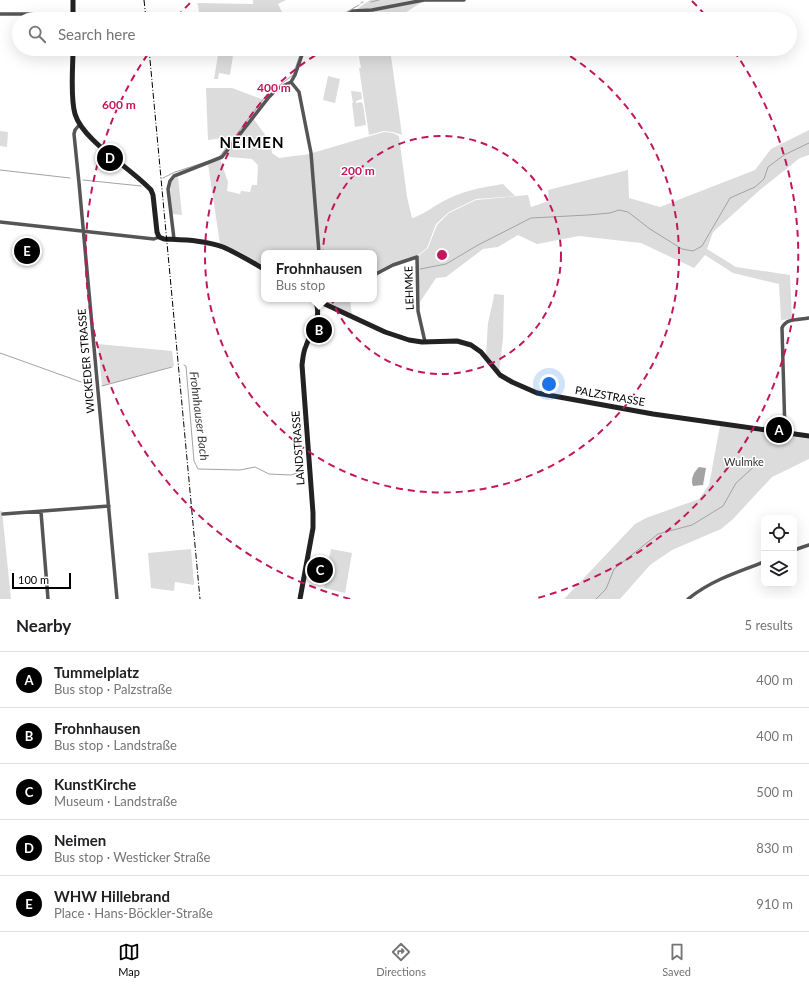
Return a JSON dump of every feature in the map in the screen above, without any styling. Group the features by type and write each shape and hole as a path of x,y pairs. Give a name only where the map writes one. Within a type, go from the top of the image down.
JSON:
{"main road":[{"path":"73,0 73,12"},
{"path":"73,56 75,113 80,124 89,135 151,190 153,194 157,232 161,238 201,242 222,247 261,266"},
{"path":"314,302 318,313 331,308"},
{"name":"PALZSTRASSE","path":"322,302 331,308 385,332 409,340 425,342 457,340 471,345 481,352 500,375 536,393 653,414 809,436"},
{"name":"LANDSTRASSE","path":"300,599 312,532 313,513 302,365 304,351 318,313"}],"street":[{"path":"351,12 372,10 424,0 464,0"},
{"path":"0,14 12,14"},
{"path":"174,239 168,188 172,178 222,157 269,97 277,89 291,82 302,56"},
{"path":"291,82 299,92 311,153 319,250"},
{"name":"WICKEDER STRASSE","path":"80,124 75,130 74,134 96,388 109,506 117,599"},
{"path":"0,222 154,239 161,238"},
{"name":"LEHMKE","path":"377,274 393,265 417,256 419,296 418,312 425,342"},
{"path":"785,433 782,328 787,321 809,318"},
{"path":"3,514 109,506"},
{"path":"41,512 48,599"},
{"path":"797,549 809,545"},
{"path":"688,599 698,591 723,578 761,563"}],"green space":[{"path":"253,0 286,0 278,4 282,12 199,12 197,3 253,4"},
{"path":"370,0 423,0 372,10 354,11"},
{"path":"424,1 406,12 355,12"},
{"path":"218,56 233,56 230,75 219,73 218,79 214,79"},
{"path":"391,56 402,135 384,131 369,135 359,68 361,68 359,57"},
{"path":"328,76 340,79 335,103 323,100"},
{"path":"206,88 232,88 264,100 236,136 208,140"},
{"path":"351,91 361,92 362,99 356,101 356,103 361,102 363,104 366,125 355,127"},
{"path":"253,118 271,143 272,153 279,158 310,154 318,250 261,250 261,264 240,252 220,244 208,164 220,159 228,182 227,191 240,194 241,191 250,192 252,185 257,185 258,165 252,159 229,157 225,154"},
{"path":"809,130 809,155 800,158 761,189 713,232 707,249 736,267 790,275 792,319 781,320 779,284 733,273 705,255 694,268 641,243 579,236 537,244 518,235 498,247 483,249 446,277 436,278 420,302 417,257 428,248 437,225 449,213 476,200 528,195 531,207 549,201 548,190 628,170 629,198 660,207 755,170 771,149"},
{"path":"0,131 8,132 7,147 0,146"},
{"path":"384,132 393,133 399,136 407,197 412,218 448,199 478,189 503,184 515,196 476,199 449,212 436,224 427,248 417,256 377,273 377,250 320,250 312,153"},
{"path":"178,177 182,215 172,214 170,185 173,179"},
{"path":"494,294 504,295 503,338 499,373 486,355 488,323"},
{"path":"325,302 350,302 352,316 326,304"},
{"path":"98,344 172,351 174,366 102,386"},
{"name":"Wulmke","path":"720,426 809,439 809,459 772,477 733,519 721,529 672,550 650,565 620,599 564,599 635,524 646,518 699,499 709,485"},
{"path":"0,511 2,511 11,599 0,599"},
{"path":"191,549 194,585 175,582 174,591 151,588 148,553"},
{"path":"331,549 352,553 345,593 324,588"}],"shaded area":[{"path":"699,467 706,468 703,485 693,486 693,476"}],"waterway":[{"path":"371,2 379,0"},
{"path":"347,12 359,5"},
{"path":"277,87 293,75 300,56"},
{"path":"220,156 268,93 275,89"},
{"name":"Frohnhauser Bach","path":"420,269 446,264 478,245 531,218 588,215 610,213 619,210 628,212 650,229 682,249 693,251 702,246 730,198 755,187 764,179 768,167 784,155 809,143"},
{"path":"163,178 175,172 206,162"},
{"path":"0,170 70,178"},
{"path":"83,180 141,186"},
{"name":"Frohnhauser Bach","path":"0,353 81,382"},
{"name":"Frohnhauser Bach","path":"184,365 186,366 194,461 198,469 240,470 255,467 269,474 291,475 303,471 298,434"},
{"name":"Frohnhauser Bach","path":"102,386 172,367"},
{"path":"596,599 606,589 614,569 658,534 692,525 723,506 736,483 758,463"}],"railway":[{"path":"144,0 145,12"},
{"path":"150,56 200,599"}],"place":[{"name":"Neimen","path":"110,158"},
{"name":"WHW Hillebrand","path":"27,251"},
{"name":"Frohnhausen","path":"319,330"},
{"name":"Tummelplatz","path":"779,430"},
{"name":"KunstKirche","path":"320,570"}],"district":[{"name":"NEIMEN","path":"252,143"}]}
